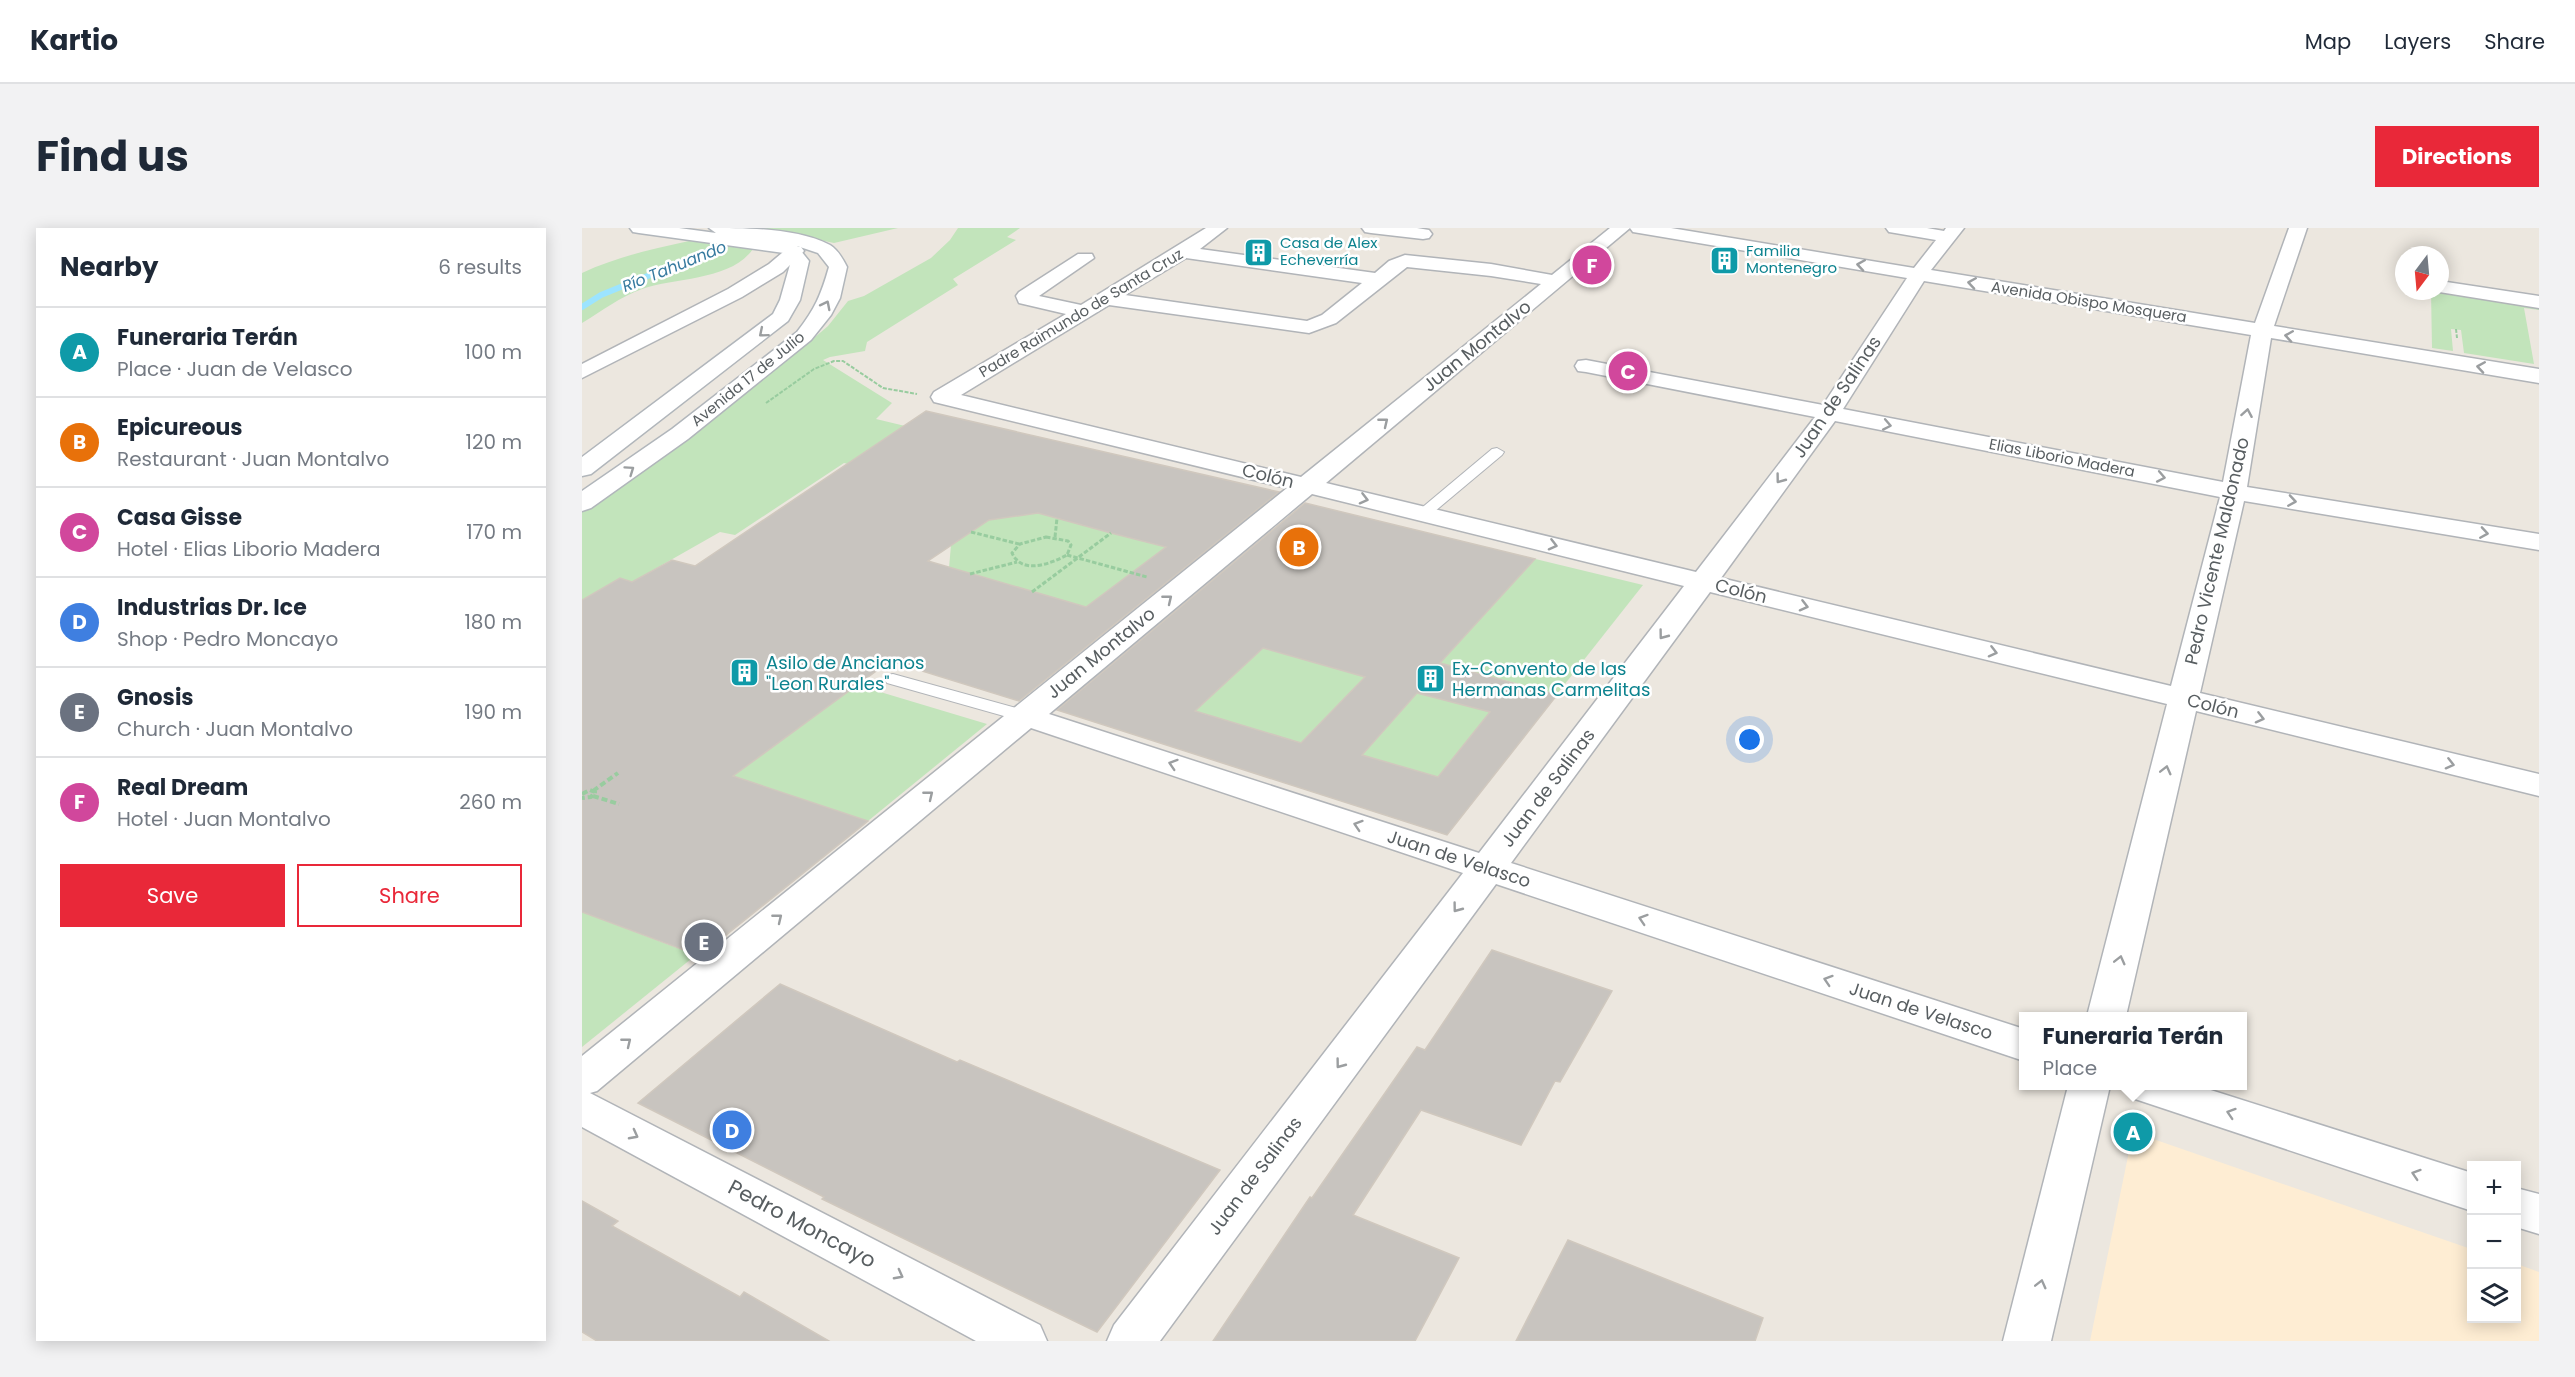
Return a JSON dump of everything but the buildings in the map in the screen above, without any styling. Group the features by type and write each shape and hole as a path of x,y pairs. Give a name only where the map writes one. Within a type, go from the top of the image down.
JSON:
{"street":[{"name":"Avenida 17 de Julio","path":"582,503 680,434 804,336 821,315 830,298 838,267 831,255 798,251 721,232 639,228"},
{"path":"1210,228 1217,228"},
{"name":"Padre Raimundo de Santa Cruz","path":"942,397 1183,252 1217,228"},
{"path":"1371,228 1423,234"},
{"name":"Juan Montalvo","path":"582,1079 1621,228"},
{"name":"Avenida Obispo Mosquera","path":"1639,228 2539,376"},
{"path":"1895,228 1952,232"},
{"name":"Pedro Vicente Maldonado","path":"2107,1012 2234,492 2262,331 2298,228"},
{"name":"Juan de Salinas","path":"1131,1341 1829,414 1919,274 1952,232"},
{"name":"Avenida 17 de Julio","path":"582,469 781,317 790,300 798,251"},
{"path":"582,372 642,342 776,268 798,251"},
{"path":"1183,252 1378,279"},
{"path":"1082,311 1031,302 1026,299 1026,296 1085,258"},
{"path":"1104,298 1309,327 1329,319 1396,265 1405,261 1491,270 1557,281"},
{"path":"2449,288 2539,302"},
{"name":"Elias Liborio Madera","path":"1586,366 2234,492 2539,542"},
{"name":"Colón","path":"942,397 2539,785"},
{"name":"Juan de Velasco","path":"1025,716 2019,1043"},
{"path":"2027,1341 2088,1090"},
{"path":"2159,1090 2467,1190"},
{"name":"Pedro Moncayo","path":"582,1107 1023,1341"},
{"path":"2521,1208 2539,1214"}],"lane":[{"path":"1422,514 1497,452"},
{"name":"Juan de Velasco","path":"893,679 1025,716"}],"path":[{"path":"760,407 822,365 836,360 888,390 942,397"},
{"path":"1055,537 1058,518"},
{"path":"971,532 1020,544"},
{"path":"1032,592 1111,532"},
{"path":"1017,562 1012,553 1020,544 1037,538 1063,538 1071,545 1067,555"},
{"path":"970,574 1017,562 1032,566 1042,565 1067,555 1183,586"},
{"path":"582,798 593,793 618,773"},
{"path":"582,793 593,793 620,804"}],"shaded area":[{"path":"2133,1132 2467,1248 2467,1323 2521,1323 2521,1265 2539,1272 2539,1341 2090,1341"}],"green space":[{"path":"763,228 898,228 834,243"},
{"path":"958,228 1020,228 1007,237 1016,240 953,279 958,285 867,342 865,351 823,360 892,403 876,419 1001,449 911,480 844,463 735,535 720,532 632,582 620,578 582,600 582,510 641,473 685,441 828,326 848,301 864,296 931,258 950,240"},
{"path":"689,241 753,249 731,267 717,273 656,285 634,292 582,323 582,273 621,258"},
{"path":"2449,294 2539,306 2539,310 2524,308 2534,364 2464,353 2461,330 2451,329 2453,351 2432,348 2431,300 2449,300"},
{"path":"1038,513 1166,547 1086,607 949,568 951,545 989,520"},
{"path":"1377,521 1643,585 1557,694 1440,663"},
{"path":"1263,648 1365,677 1301,743 1195,711"},
{"path":"857,685 987,724 868,821 733,776"},
{"path":"1417,693 1490,712 1438,777 1362,755"},
{"path":"582,912 696,955 582,1047"}],"waterway":[{"name":"Río Tahuando","path":"582,307 601,295 736,240"}],"place":[{"name":"Casa de Alex Echeverría","path":"1259,252"},
{"name":"Familia Montenegro","path":"1725,260"},
{"name":"Real Dream","path":"1592,265"},
{"name":"Casa Gisse","path":"1628,371"},
{"name":"Epicureous","path":"1299,547"},
{"name":"Asilo de Ancianos \"Leon Rurales\"","path":"745,673"},
{"name":"Ex-Convento de las Hermanas Carmelitas","path":"1431,679"},
{"name":"Gnosis","path":"704,942"},
{"name":"Industrias Dr. Ice","path":"732,1130"},
{"name":"Funeraria Terán","path":"2133,1132"}]}
